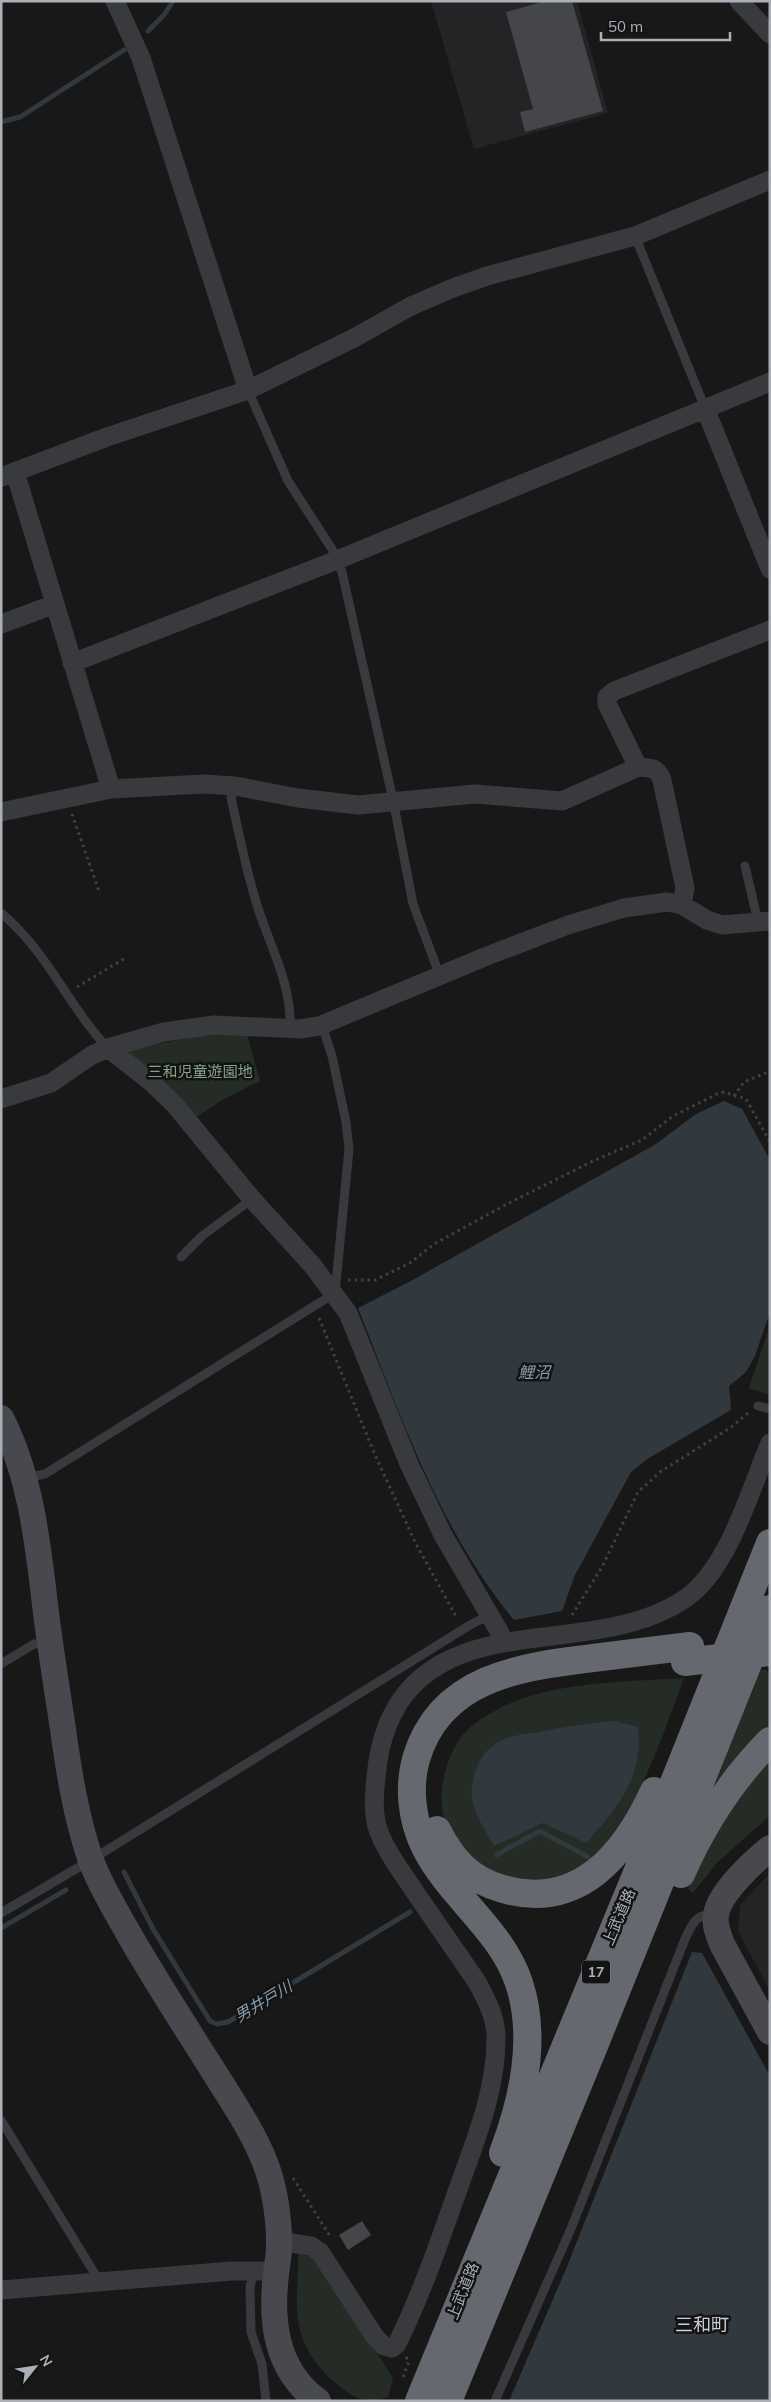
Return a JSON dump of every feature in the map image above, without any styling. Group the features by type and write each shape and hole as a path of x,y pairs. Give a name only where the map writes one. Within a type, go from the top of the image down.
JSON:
{"highway":[{"path":"767,1549 697,1684 669,1759 648,1803 616,1855 592,1876 569,1889 547,1895 524,1894 488,1885 465,1871 454,1859 435,1826 431,1809 429,1792 435,1758 453,1726 465,1714 482,1702 499,1694 542,1681 688,1654 770,1636"},
{"name":"上武道路","path":"418,2401 665,1805 767,1549"},
{"name":"上武道路","path":"448,2401 594,2046 770,1609"},
{"path":"454,2314 477,2219 508,2140 516,2112 526,2058 527,2031 524,2002 512,1965 489,1930 444,1878 424,1846 417,1827 411,1788 419,1750 438,1716 450,1703 472,1689 502,1674 552,1663 688,1654 770,1652"},
{"path":"594,2046 648,1953 685,1864 722,1798 750,1761 770,1741"}],"street":[{"path":"115,1 141,58 248,390"},
{"path":"739,1 770,34"},
{"path":"111,789 55,604 8,474 107,437 248,390 354,338 411,306 453,288 487,276 635,236 770,180"},
{"path":"72,663 337,560 770,382"},
{"path":"705,408 770,570"},
{"path":"1,624 55,604"},
{"path":"638,767 607,704 607,697 614,691 770,630"},
{"path":"1,812 111,789 203,784 235,786 298,798 358,805 393,800 476,794 562,801 638,767 655,769 662,780 685,888 682,905"},
{"path":"1,1099 51,1082 92,1055 108,1048 164,1032 195,1027 227,1025 290,1029 322,1025 487,956 598,915 624,908 666,902 682,905 707,920 722,925 762,922"},
{"path":"108,1048 150,1081 175,1105 252,1199 336,1286 409,1464 439,1526 490,1615 503,1643"},
{"path":"1,1418 12,1440 25,1478 40,1559 72,1793 91,1860 102,1886 136,1946 257,2144 272,2188 278,2241 265,2271 276,2338 290,2369 301,2384 318,2401"},
{"path":"278,2241 310,2246 320,2252 375,2337 384,2346 392,2348 397,2344 436,2251 487,2107 493,2080 496,2035 494,2019 477,1982 395,1863 380,1836 374,1810 379,1744 393,1712 402,1698 431,1670 467,1651 503,1643 627,1623 667,1609 698,1588 727,1548 770,1443"},
{"path":"770,1848 733,1886 720,1904 716,1915 718,1933 770,2032"},
{"path":"1,2290 265,2271"}],"lane":[{"path":"635,236 705,408"},
{"path":"248,390 288,482 337,560 342,572 393,800 413,904 440,976"},
{"path":"235,786 231,798 235,816 260,915 287,993 291,1014 290,1029"},
{"path":"745,866 756,913 762,922"},
{"path":"1,913 30,940 98,1037 108,1048"},
{"path":"25,1478 45,1474 313,1308 336,1286 349,1149 346,1122 332,1056 322,1025"},
{"path":"181,1257 202,1236 252,1199"},
{"path":"758,1406 770,1409"},
{"path":"1,1913 91,1860 490,1615"},
{"path":"1,1664 34,1644 50,1642"},
{"path":"495,2401 570,2231 685,1939 693,1922 707,1914 716,1915"},
{"path":"1,2120 95,2274 97,2282"},
{"path":"265,2271 250,2286 251,2332 262,2364 266,2401"}],"path":[{"path":"66,798 85,846 100,894"},
{"path":"68,993 127,957"},
{"path":"734,1096 744,1082 770,1071"},
{"path":"336,1286 375,1280 410,1264 434,1244 592,1161 642,1140 681,1113 724,1092 746,1099 770,1142"},
{"path":"313,1308 320,1320 375,1455 416,1544 464,1630"},
{"path":"559,1634 590,1588 638,1492 660,1472 730,1428 758,1406"},
{"path":"402,2352 409,2361 402,2380"}],"shaded area":[{"path":"431,1 577,1 608,113 474,149"},
{"path":"770,1873 770,1991 738,1931 740,1905"}],"green space":[{"name":"三和児童遊園地","path":"218,1034 247,1034 260,1081 222,1100 194,1119 126,1051 192,1037"},
{"path":"770,1325 770,1395 749,1388"},
{"path":"761,1670 766,1670 770,1674 770,1731 710,1794"},
{"path":"684,1678 647,1773 623,1823 610,1842 597,1856 578,1869 558,1877 537,1880 518,1879 498,1873 480,1863 464,1850 450,1832 442,1809 443,1782 446,1770 450,1757 462,1736 481,1719 522,1698 567,1687"},
{"path":"770,1756 770,1815 717,1863 693,1893 688,1889 719,1823"},
{"path":"298,2253 316,2258 393,2378 388,2397 368,2400 353,2396 322,2371 315,2362 304,2342 298,2319"}],"water":[{"name":"鯉沼","path":"724,1101 742,1109 770,1160 770,1312 755,1356 746,1372 729,1386 731,1410 649,1458 631,1472 575,1575 562,1611 514,1620 464,1549 443,1510 406,1430 358,1308 409,1282 656,1144 696,1114"},
{"path":"615,1721 638,1727 639,1745 637,1762 626,1791 618,1804 586,1843 543,1823 494,1846 478,1817 472,1798 475,1772 488,1750 502,1740 515,1736 577,1725"},
{"path":"692,1952 702,1953 770,2076 770,2401 509,2401 566,2269"}],"building":[{"path":"545,1 572,1 603,111 525,132 520,112 533,109 506,12"},
{"path":"362,2221 371,2235 348,2250 339,2235"}],"waterway":[{"path":"148,31 164,15 173,1"},
{"path":"1,122 20,117 124,50"},
{"name":"男井戸川","path":"496,1855 540,1831 588,1857"},
{"name":"男井戸川","path":"124,1872 153,1929 210,2021 217,2024 228,2022 410,1912"},
{"name":"男井戸川","path":"1,1928 66,1890"}],"district":[{"name":"三和町","path":"702,2325"}]}
